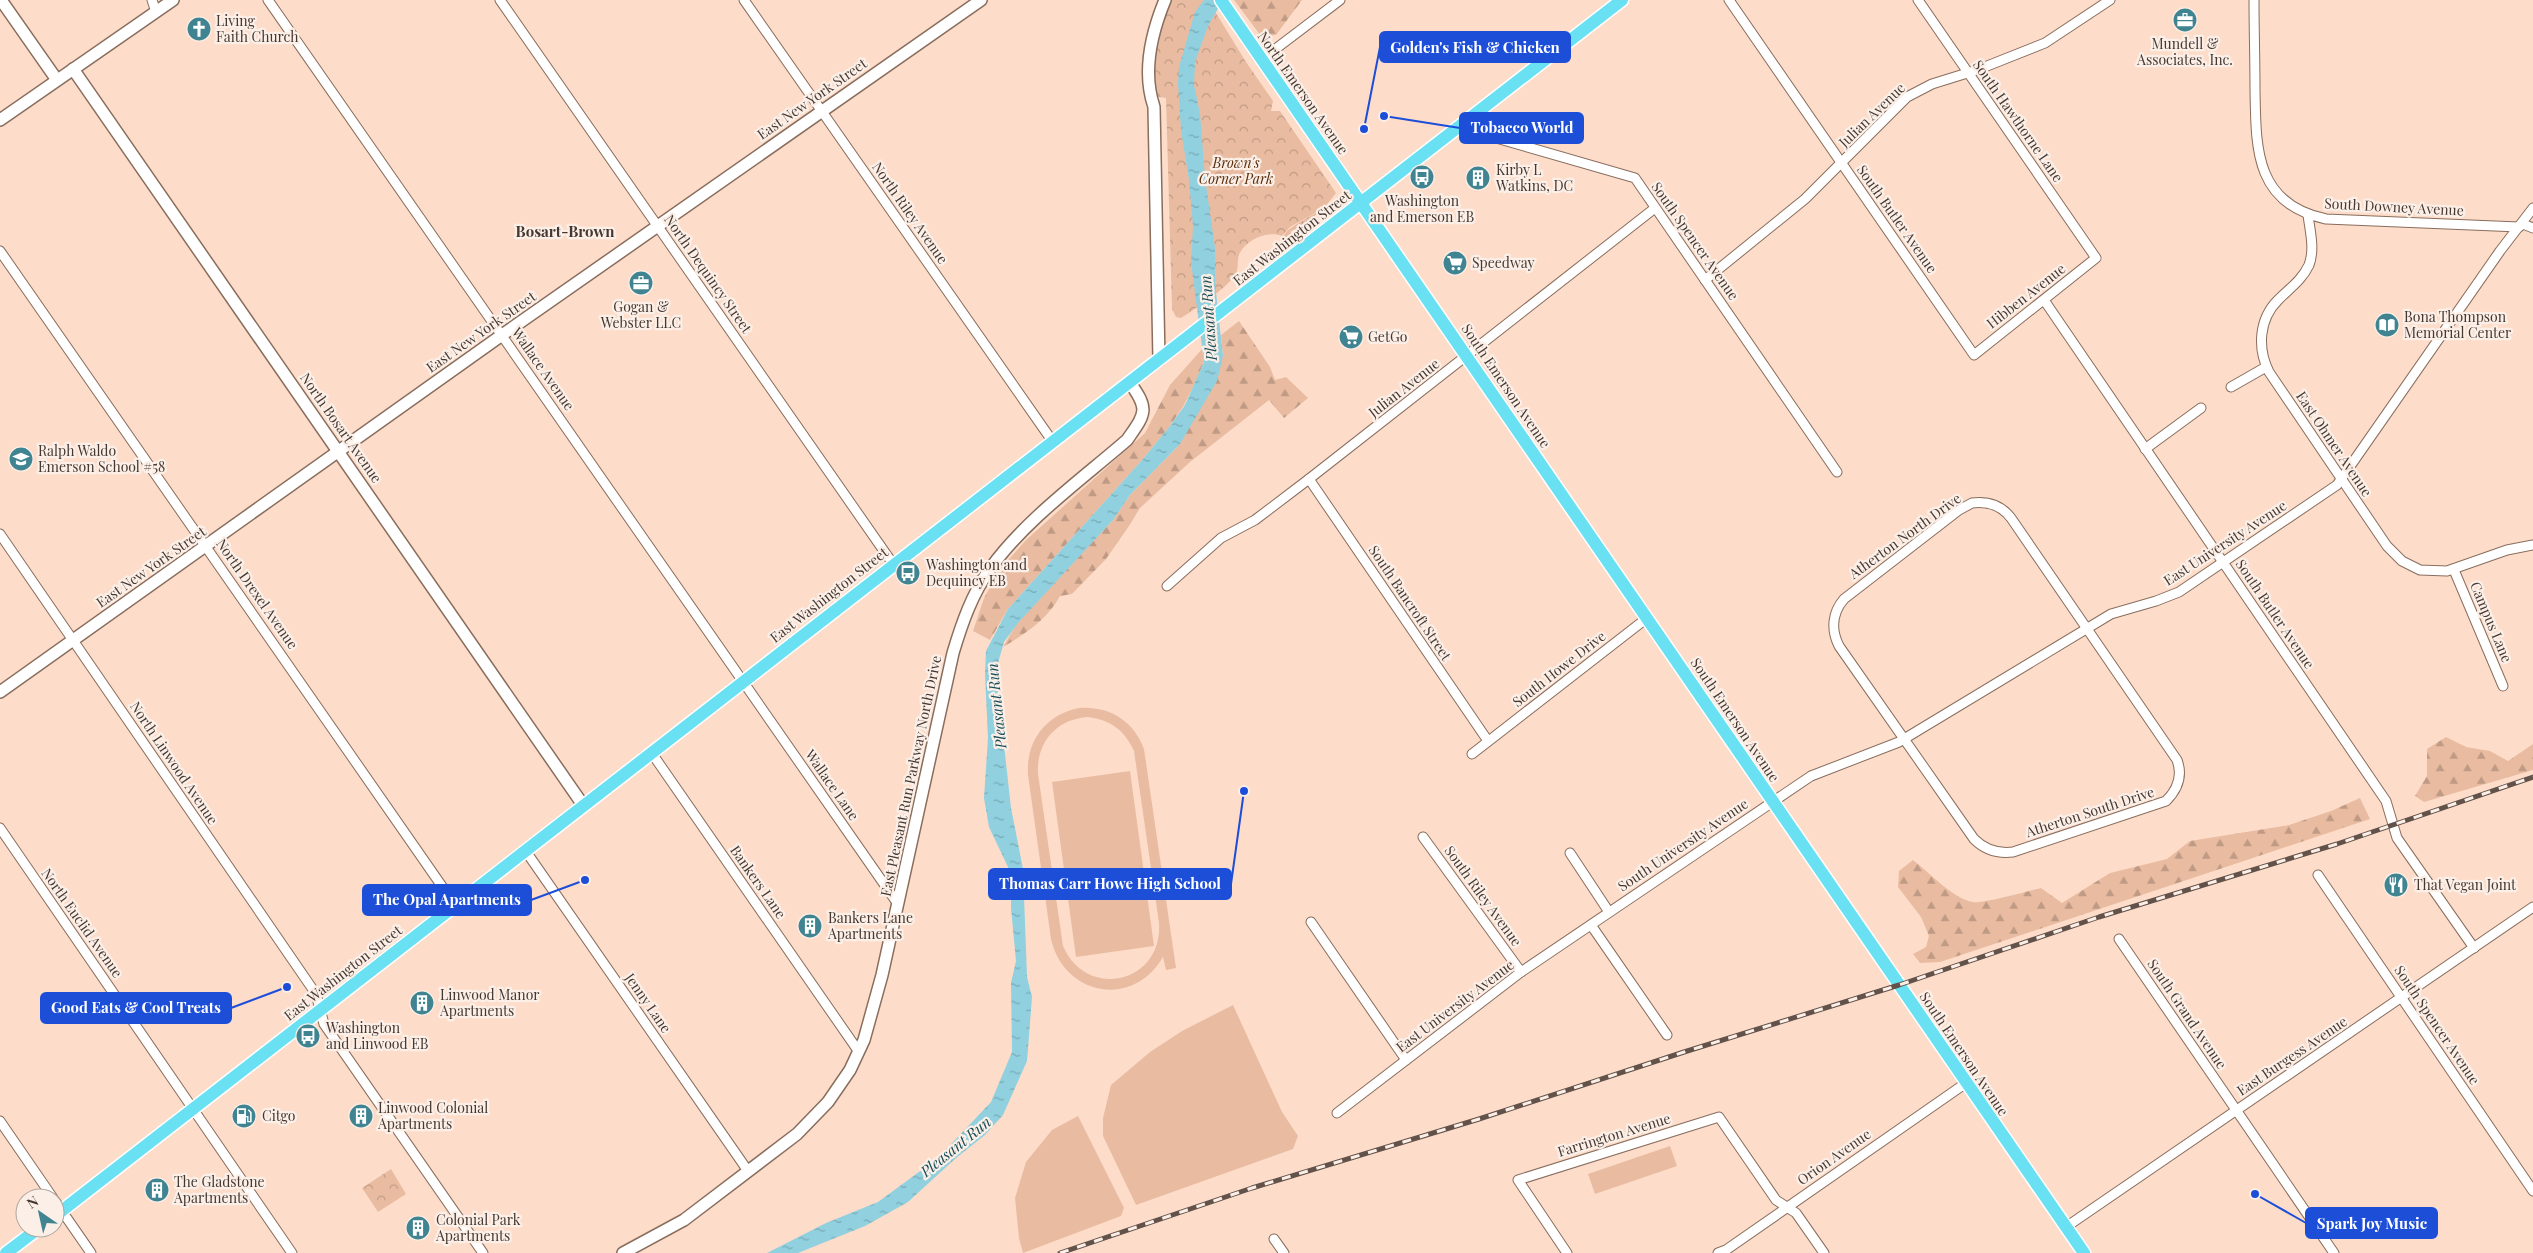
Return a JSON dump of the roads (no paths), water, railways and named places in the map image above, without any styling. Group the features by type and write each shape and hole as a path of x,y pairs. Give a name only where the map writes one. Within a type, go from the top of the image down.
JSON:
{"main road":[{"name":"North Emerson Avenue","path":"1221,0 1362,204"},
{"name":"East Washington Street","path":"65,1200 193,1108 893,564 1362,204 1622,0"},
{"name":"South Emerson Avenue","path":"1362,204 2084,1253"},
{"path":"6,1253 26,1238"}],"street":[{"path":"1,0 57,80"},
{"path":"152,0 156,12"},
{"path":"0,120 174,0"},
{"name":"Wallace Avenue","path":"268,0 743,681"},
{"name":"North Dequincy Street","path":"500,0 893,564"},
{"name":"North Riley Avenue","path":"744,0 1053,442"},
{"name":"East New York Street","path":"0,692 502,335 980,0"},
{"path":"1159,360 1154,108 1148,91 1148,72 1153,35 1165,0"},
{"path":"1262,60 1340,0"},
{"name":"South Butler Avenue","path":"1729,0 1974,355"},
{"name":"South Hawthorne Lane","path":"1918,0 2096,258"},
{"name":"Julian Avenue","path":"1705,280 1791,212 1907,97 1932,84 2045,43 2110,0"},
{"name":"South Downey Avenue","path":"2254,0 2258,154 2264,172 2272,186 2286,201 2308,214 2331,220 2519,227 2523,224 2533,228"},
{"name":"North Bosart Avenue","path":"73,69 583,805"},
{"name":"South Spencer Avenue","path":"1458,128 1635,178 1837,472"},
{"name":"Julian Avenue","path":"1168,586 1221,538 1255,520 1656,208"},
{"name":"East University Avenue","path":"1773,802 1818,772 1882,750 1904,739 2086,627 2118,611 2156,601 2179,592 2334,488 2533,208"},
{"name":"East Ohmer Avenue","path":"2308,214 2312,245 2310,261 2301,279 2277,300 2266,318 2261,342 2266,367 2341,478 2398,558 2420,570 2440,572 2454,570 2507,550 2533,545"},
{"name":"North Drexel Avenue","path":"0,251 207,546 454,905"},
{"name":"Hibben Avenue","path":"1974,355 2096,258"},
{"name":"South Butler Avenue","path":"2044,300 2386,801 2398,838 2474,948"},
{"path":"2231,387 2266,367"},
{"name":"East Pleasant Run Parkway North Drive","path":"623,1253 678,1224 797,1134 819,1113 837,1090 859,1052 881,981 953,652 968,609 990,568 1016,538 1126,440 1138,424 1144,415 1144,408 1140,396 1130,383"},
{"path":"2145,449 2201,408"},
{"name":"South Bancroft Street","path":"1309,479 1488,741"},
{"name":"Atherton North Drive","path":"1904,739 1839,646 1834,632 1833,621 1838,607 1847,596 1963,507 1972,503 1987,503 2000,507 2008,514 2086,627"},
{"name":"North Linwood Avenue","path":"0,534 316,994 324,1024 483,1253"},
{"name":"Campus Lane","path":"2454,570 2503,686"},
{"name":"South Howe Drive","path":"1472,754 1646,618"},
{"name":"Atherton South Drive","path":"1904,739 1974,839 1985,848 1998,853 2013,852 2162,804 2170,798 2178,785 2180,775 2177,760 2086,627"},
{"name":"Wallace Lane","path":"743,681 898,904"},
{"name":"Bankers Lane","path":"650,752 859,1052"},
{"name":"South University Avenue","path":"1591,924 1773,802"},
{"name":"North Euclid Avenue","path":"0,828 292,1253"},
{"name":"South Riley Avenue","path":"1423,837 1521,972"},
{"name":"Jenny Lane","path":"525,850 748,1171"},
{"path":"1570,853 1609,912"},
{"name":"South Spencer Avenue","path":"2318,875 2533,1191"},
{"name":"East Burgess Avenue","path":"2066,1227 2533,907"},
{"path":"1311,922 1406,1060"},
{"path":"1591,924 1668,1036"},
{"name":"East University Avenue","path":"1337,1113 1521,972 1591,924"},
{"name":"South Grand Avenue","path":"2119,939 2334,1253"},
{"name":"Orion Avenue","path":"1718,1253 1726,1250 1966,1083"},
{"name":"Farrington Avenue","path":"1567,1253 1518,1180 1719,1117 1776,1200 1787,1207"},
{"path":"0,1121 44,1188"},
{"path":"1787,1207 1796,1213 1824,1253"},
{"path":"65,1218 91,1253"},
{"path":"1274,1239 1284,1253"}],"water":[{"name":"Pleasant Run","path":"1204,0 1223,0 1208,26 1195,62 1194,85 1200,114 1205,178 1215,248 1215,283 1223,356 1217,381 1180,444 1130,495 1113,520 1018,623 1004,642 998,663 998,691 1011,808 1023,869 1027,977 1032,997 1027,1061 1003,1115 985,1135 956,1158 908,1202 865,1226 798,1253 767,1253 826,1223 878,1202 938,1158 991,1102 1012,1052 1011,983 1016,961 1011,908 1011,882 1008,867 989,827 984,798 988,738 985,675 986,651 1008,609 1143,459 1170,426 1185,405 1204,362 1191,262 1193,226 1189,180 1181,130 1178,83 1179,67 1195,12"}],"railway":[{"path":"1060,1253 1252,1188 1479,1119 1684,1052 1899,985 2099,917 2337,844 2533,777"}],"place":[{"name":"Mundell & Associates, Inc.","path":"2185,20"},
{"name":"Living Faith Church","path":"199,29"},
{"name":"Tobacco World","path":"1384,116"},
{"name":"Golden's Fish & Chicken","path":"1364,129"},
{"name":"Washington and Emerson EB","path":"1422,177"},
{"name":"Kirby L Watkins, DC","path":"1478,178"},
{"name":"Speedway","path":"1455,263"},
{"name":"Gogan & Webster LLC","path":"641,283"},
{"name":"Bona Thompson Memorial Center","path":"2387,325"},
{"name":"GetGo","path":"1351,337"},
{"name":"Ralph Waldo Emerson School #58","path":"21,459"},
{"name":"Washington and Dequincy EB","path":"908,573"},
{"name":"Thomas Carr Howe High School","path":"1244,791"},
{"name":"The Opal Apartments","path":"585,880"},
{"name":"That Vegan Joint","path":"2396,885"},
{"name":"Bankers Lane Apartments","path":"810,926"},
{"name":"Good Eats & Cool Treats","path":"287,987"},
{"name":"Linwood Manor Apartments","path":"422,1003"},
{"name":"Washington and Linwood EB","path":"308,1036"},
{"name":"Citgo","path":"244,1116"},
{"name":"Linwood Colonial Apartments","path":"361,1116"},
{"name":"The Gladstone Apartments","path":"157,1190"},
{"name":"Spark Joy Music","path":"2255,1194"},
{"name":"Colonial Park Apartments","path":"418,1228"}],"district":[{"name":"Bosart-Brown","path":"565,232"}],"park label":[{"name":"Brown's Corner Park","path":"1236,172"}]}
